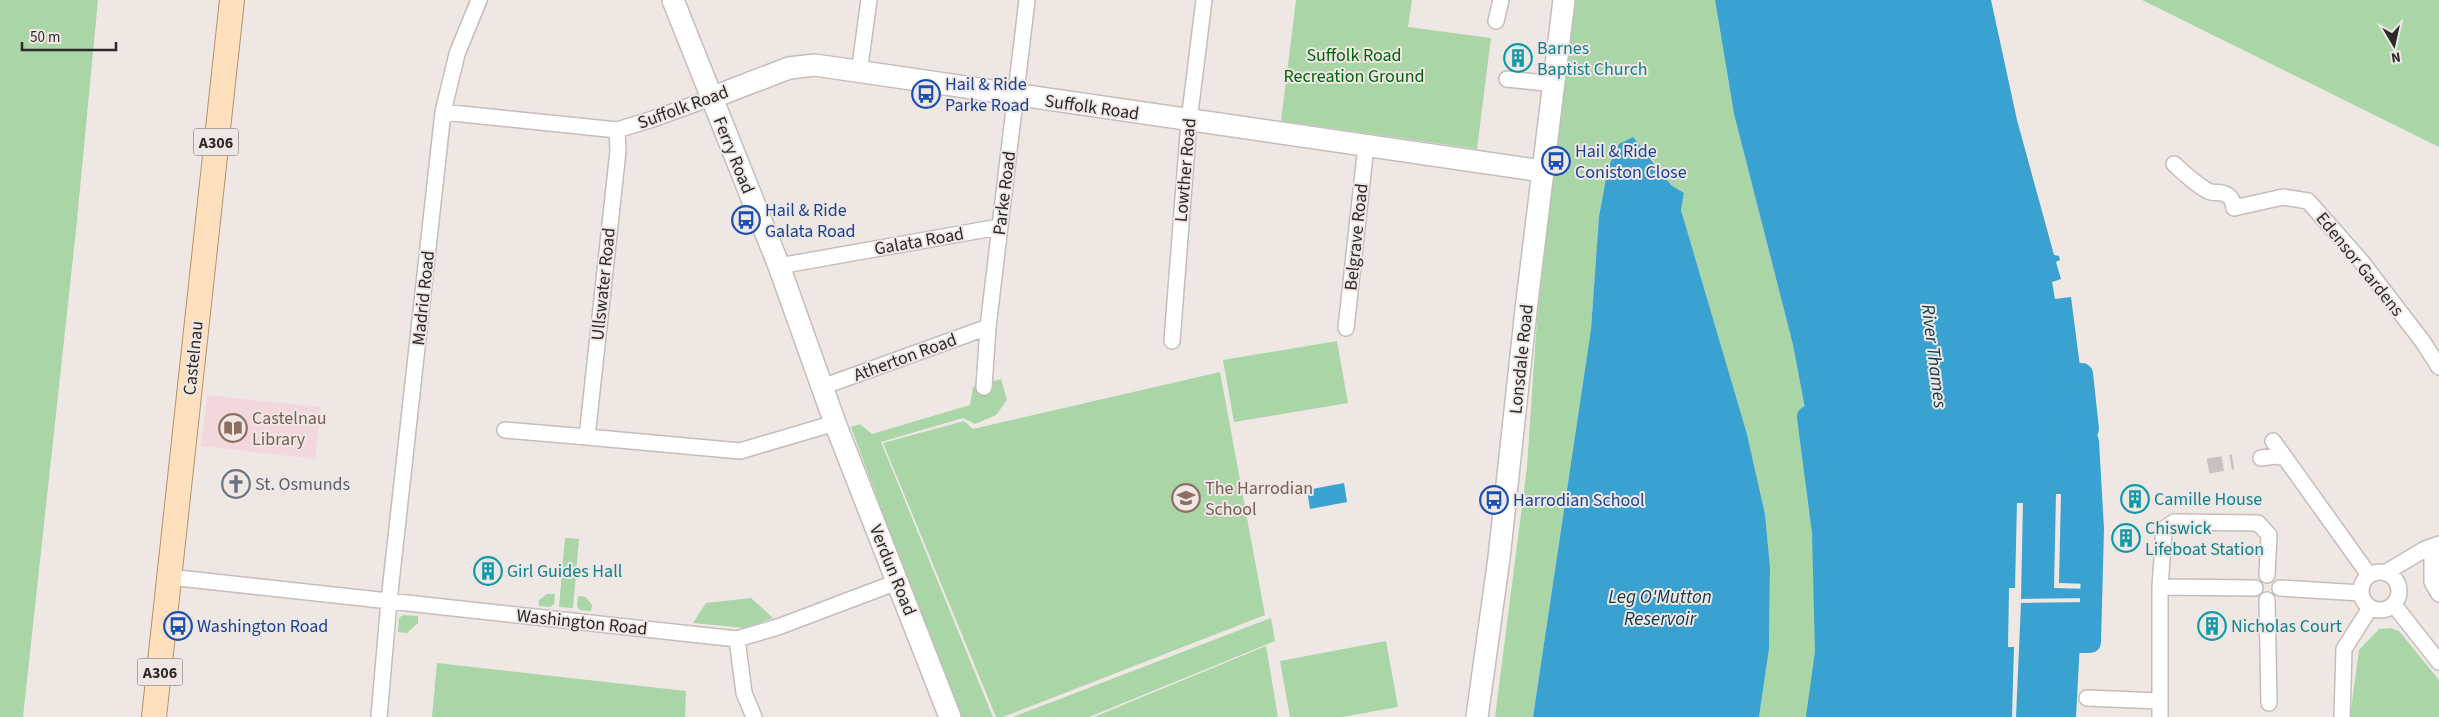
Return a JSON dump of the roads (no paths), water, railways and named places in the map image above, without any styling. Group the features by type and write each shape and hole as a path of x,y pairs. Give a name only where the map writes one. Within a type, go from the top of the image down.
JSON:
{"main road":[{"name":"Castelnau","path":"154,717 232,0"}],"street":[{"name":"Madrid Road","path":"379,717 389,601 443,112 457,54 479,0"},
{"name":"Ferry Road","path":"673,0 779,266 835,423"},
{"path":"859,73 869,0"},
{"name":"Parke Road","path":"984,387 988,327 999,227 1017,96 1027,0"},
{"name":"Lowther Road","path":"1172,341 1189,121 1204,0"},
{"path":"1496,22 1501,0"},
{"name":"Lonsdale Road","path":"1477,717 1499,558 1542,171 1564,0"},
{"name":"Suffolk Road","path":"443,112 617,130 653,119 797,66 815,65 859,73 1542,171"},
{"path":"1508,79 1554,84"},
{"name":"Ullswater Road","path":"587,437 618,151 617,130"},
{"name":"Belgrave Road","path":"1346,328 1366,146"},
{"name":"Edensor Gardens","path":"2174,164 2194,182 2211,192 2220,192 2228,195 2232,200 2234,208 2283,196 2308,201 2361,260 2423,342 2439,368"},
{"name":"Galata Road","path":"779,266 999,227"},
{"name":"Atherton Road","path":"822,387 988,327"},
{"path":"504,430 740,450 835,423"},
{"name":"Verdun Road","path":"835,423 950,717"},
{"path":"2273,441 2369,575 2391,577 2436,547"},
{"path":"2261,458 2275,456 2285,458"},
{"path":"2160,717 2160,586 2162,536 2164,529 2174,522 2258,523 2269,535 2267,576"},
{"path":"2391,577 2425,549 2436,547"},
{"path":"2436,547 2431,575 2432,582 2439,594"},
{"path":"2414,563 2423,567 2431,575"},
{"path":"2369,575 2361,586 2360,592 2365,604 2370,608 2382,611 2394,605 2399,594 2391,577"},
{"path":"2267,576 2278,580 2280,588 2276,597 2266,600 2258,595 2256,588 2257,581 2267,576"},
{"name":"Washington Road","path":"169,577 737,639 763,633 897,582"},
{"path":"2160,586 2256,588"},
{"path":"2280,588 2360,592"},
{"path":"2266,600 2269,703"},
{"path":"2394,605 2439,662"},
{"path":"2342,717 2344,649 2370,608"},
{"path":"737,639 744,693 754,717"},
{"path":"2087,698 2160,701"}],"water":[{"name":"River Thames","path":"1715,0 1991,0 2017,120 2054,255 2059,256 2060,260 2056,262 2061,279 2052,282 2055,299 2071,297 2088,429 2073,430 2074,441 2088,441 2093,529 2090,642 2069,642 2065,717 1817,717 1826,652 1823,532 1817,472 1793,345 1734,114"},
{"name":"Leg O'Mutton Reservoir","path":"1633,137 1671,185 1684,193 1681,210 1747,434 1765,514 1770,567 1769,649 1759,717 1533,717 1591,329 1599,216 1608,168 1619,144"},
{"path":"1344,483 1347,502 1310,509 1307,490"}],"waterway":[{"path":"2055,378 2082,374 2088,429 2073,430 2074,441 2088,441 2093,529 2090,642 2069,642 2065,717"},
{"path":"1817,717 1826,652 1823,532 1808,417 1836,402"}],"tunnel":[{"path":"2208,466 2233,462"}],"place":[{"name":"Barnes Baptist Church","path":"1518,58"},
{"name":"Hail & Ride Parke Road","path":"926,94"},
{"name":"Hail & Ride Coniston Close","path":"1556,161"},
{"name":"Hail & Ride Galata Road","path":"746,220"},
{"name":"Castelnau Library","path":"233,428"},
{"name":"St. Osmunds","path":"236,484"},
{"name":"The Harrodian School","path":"1186,498"},
{"name":"Camille House","path":"2135,499"},
{"name":"Harrodian School","path":"1494,500"},
{"name":"Chiswick Lifeboat Station","path":"2126,538"},
{"name":"Girl Guides Hall","path":"488,571"},
{"name":"Washington Road","path":"178,626"},
{"name":"Nicholas Court","path":"2212,626"}],"park label":[{"name":"Suffolk Road Recreation Ground","path":"1354,65"}]}
